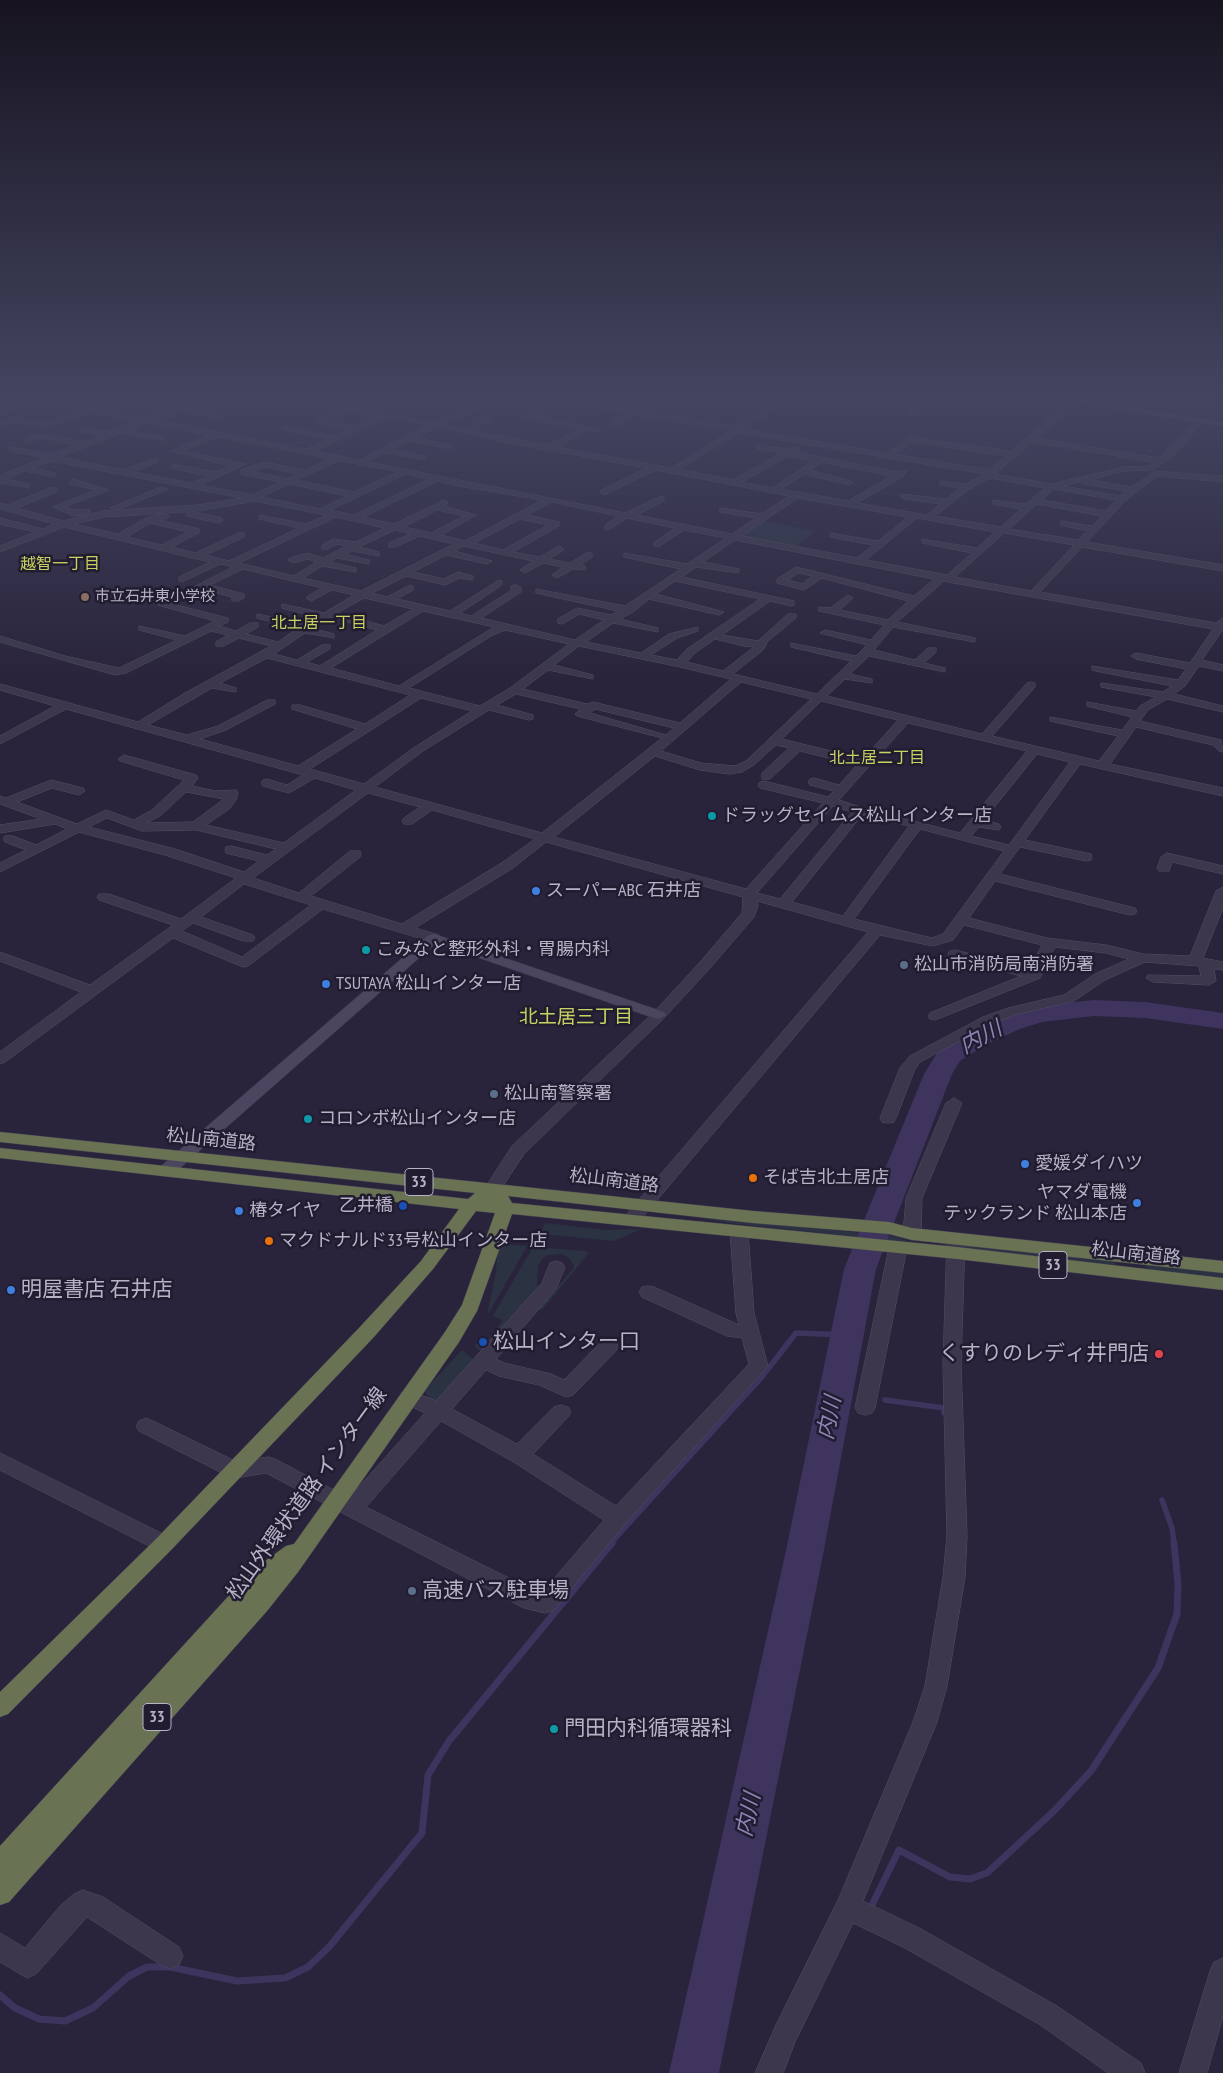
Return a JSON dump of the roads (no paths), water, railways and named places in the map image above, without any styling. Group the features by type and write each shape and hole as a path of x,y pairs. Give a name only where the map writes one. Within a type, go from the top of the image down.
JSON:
{"highway":[{"name":"松山南道路","path":"0,1137 645,1205 836,1233 890,1247 956,1246 1223,1267"},
{"name":"松山南道路","path":"0,1153 739,1232 836,1233 889,1228 956,1246 1223,1284"},
{"path":"0,1707 164,1544 366,1333 427,1265 472,1204 492,1188 506,1207"},
{"name":"松山外環状道路 インター線","path":"0,1893 259,1604 290,1566 309,1538 344,1504 409,1397 472,1306 506,1207"},
{"name":"33","path":"0,1864 243,1595 309,1538"},
{"path":"0,1716 43,1666"}],"street":[{"path":"3,506 34,491"},
{"path":"3,506 51,491"},
{"path":"103,491 61,505 57,509 73,513 218,502 234,491"},
{"path":"0,549 41,531 112,511 160,491"},
{"path":"217,491 356,518 504,553 577,567"},
{"path":"112,511 181,511 218,506 254,498 269,491"},
{"path":"332,491 354,495"},
{"path":"320,512 363,491"},
{"path":"356,518 412,491"},
{"path":"510,491 628,516 688,525 734,537 945,578 1222,625 1181,684 1165,696 1153,701 1124,734 1102,766"},
{"path":"604,491 601,492 622,496"},
{"path":"777,491 848,504 1003,528 1223,568"},
{"path":"822,499 836,491"},
{"path":"848,504 871,491"},
{"path":"930,516 962,491"},
{"path":"653,752 700,766 728,770 738,769 750,763 875,644 891,623 915,600 978,551 1046,491"},
{"path":"1077,491 1122,499"},
{"path":"1033,594 1093,528 1132,491"},
{"path":"0,1059 419,748 514,690 577,643 650,596 796,495"},
{"path":"904,496 947,502"},
{"path":"1088,510 1105,496"},
{"path":"140,725 266,655 304,628 363,594 551,498"},
{"path":"608,527 661,499"},
{"path":"295,579 322,562 446,502"},
{"path":"996,502 1088,510 1107,514"},
{"path":"276,503 269,514 308,527"},
{"path":"3,506 63,524 295,579 406,604 420,602 451,615 472,620 680,664 1102,766 1223,792"},
{"path":"218,506 245,512"},
{"path":"433,536 472,515 436,507"},
{"path":"723,510 760,520"},
{"path":"120,537 149,520 181,511 219,520"},
{"path":"0,639 115,672 122,671 224,620 163,605 201,586 237,564 335,514"},
{"path":"835,579 842,577 917,514"},
{"path":"970,523 977,514"},
{"path":"504,553 556,524 517,516"},
{"path":"731,518 760,520"},
{"path":"149,520 196,530 164,547"},
{"path":"0,521 41,531"},
{"path":"1064,523 1093,528"},
{"path":"658,544 688,525"},
{"path":"392,545 419,533"},
{"path":"198,555 240,535"},
{"path":"833,535 880,544"},
{"path":"325,547 352,536"},
{"path":"0,540 13,543"},
{"path":"925,541 978,551"},
{"path":"293,560 299,556 312,555 322,562 360,566 376,555 340,542"},
{"path":"525,570 559,549"},
{"path":"445,552 487,562"},
{"path":"336,555 360,566"},
{"path":"557,575 577,567 589,555"},
{"path":"627,555 736,571"},
{"path":"182,579 221,560"},
{"path":"405,573 445,582 458,575 470,578"},
{"path":"820,576 901,594 915,600"},
{"path":"676,578 791,603"},
{"path":"451,615 499,583"},
{"path":"201,586 241,596 235,599"},
{"path":"311,598 331,587"},
{"path":"472,620 518,590 515,587"},
{"path":"388,600 410,588"},
{"path":"538,592 629,610"},
{"path":"650,596 719,612"},
{"path":"680,664 692,651 768,598"},
{"path":"848,598 828,610 971,640"},
{"path":"322,669 384,630 420,602"},
{"path":"284,606 374,625 384,630"},
{"path":"204,615 217,608"},
{"path":"562,621 577,611 654,630"},
{"path":"725,675 761,644 779,622 792,616"},
{"path":"220,644 238,634 259,618 330,636"},
{"path":"300,770 367,728 445,665 502,626"},
{"path":"209,627 278,645"},
{"path":"143,628 186,638"},
{"path":"643,656 672,636 694,629"},
{"path":"824,633 875,644"},
{"path":"713,636 744,644 761,644"},
{"path":"1210,642 1223,645"},
{"path":"299,663 326,647"},
{"path":"799,648 917,664 941,670"},
{"path":"917,664 932,650"},
{"path":"1140,652 1223,668"},
{"path":"266,655 410,692 528,717"},
{"path":"546,666 589,676"},
{"path":"1096,668 1181,684"},
{"path":"841,675 868,682"},
{"path":"405,928 508,865 653,752 739,678"},
{"path":"211,684 232,690"},
{"path":"985,737 1031,685"},
{"path":"1105,685 1223,709"},
{"path":"1,689 140,725 877,930 933,942 948,937 1077,760"},
{"path":"514,690 589,708"},
{"path":"189,739 222,728 271,702"},
{"path":"1091,704 1217,742 1222,745 1223,750"},
{"path":"661,735 581,714 593,705 682,727"},
{"path":"3,736 63,706"},
{"path":"296,707 367,728"},
{"path":"749,894 906,718"},
{"path":"1054,719 1124,734"},
{"path":"774,741 865,763"},
{"path":"797,747 765,781 830,802 853,807 860,811 937,829 963,838 1086,857"},
{"path":"963,838 1035,749"},
{"path":"124,759 190,777 191,781 156,813 133,825"},
{"path":"267,783 289,789 314,773"},
{"path":"814,782 842,789"},
{"path":"3,801 51,784 79,791"},
{"path":"184,788 215,795 231,794 225,806 196,826"},
{"path":"3,801 77,828 170,852 302,897 405,928 659,1015"},
{"path":"408,821 430,806"},
{"path":"784,904 860,811"},
{"path":"0,868 106,814 133,825 151,828 196,826 286,847"},
{"path":"4,834 55,820"},
{"path":"976,822 995,827"},
{"path":"846,921 916,825"},
{"path":"4,834 36,849"},
{"path":"231,850 269,860"},
{"path":"302,897 355,854"},
{"path":"1164,868 1167,857 1223,870"},
{"path":"991,876 1130,911"},
{"path":"1200,962 1219,913 1223,891"},
{"path":"492,1188 518,1150 659,1015 749,914 751,906 749,894"},
{"path":"104,897 182,925 248,938"},
{"path":"182,925 243,963 322,903"},
{"path":"960,920 1050,942 1106,949 1143,958 1200,962 1223,966"},
{"path":"632,1220 792,1028 877,930"},
{"path":"166,1171 434,938"},
{"path":"935,1016 1035,975 1050,942"},
{"path":"955,954 1035,975"},
{"path":"0,956 92,991"},
{"path":"888,1118 908,1068 914,1059 988,1020 1013,1011 1069,998 1107,974 1143,958"},
{"path":"1153,978 1210,980 1200,962"},
{"path":"912,1234 914,1198 954,1103"},
{"path":"146,1426 235,1470 268,1465 532,1602 545,1604 618,1518 758,1366 745,1314 739,1232"},
{"path":"769,2073 785,2034 848,1908 925,1722 936,1686 954,1576 957,1536 952,1365 956,1246"},
{"path":"865,1408 890,1247"},
{"path":"344,1504 439,1412 550,1285 556,1267"},
{"path":"648,1292 734,1331 750,1332"},
{"path":"484,1361 499,1368 544,1379 566,1390 609,1346"},
{"path":"409,1397 519,1455 618,1518"},
{"path":"519,1455 561,1412"},
{"path":"0,1462 164,1544"},
{"path":"0,1946 28,1965 69,1915 83,1903 94,1906 170,1956"},
{"path":"848,1908 912,1938 1004,1989 1048,2016 1118,2069"},
{"path":"1192,2073 1223,1971"}],"waterway":[{"name":"内川","path":"694,2073 726,1914 804,1555 860,1269 938,1074 949,1056 977,1038 1010,1023 1039,1014 1094,1008 1145,1010 1223,1021"},
{"path":"610,1544 761,1378 796,1333 847,1335"},
{"path":"885,1400 944,1408 944,1413"},
{"path":"1162,1500 1172,1528 1174,1544"},
{"path":"0,1995 15,2008 39,2019 65,2021 93,2008 129,1976 147,1967 170,1967 237,1981 285,1978 308,1967 329,1947 422,1833 428,1775 449,1741 612,1543"},
{"path":"870,1909 899,1850 950,1877 970,1879 987,1873 1055,1810 1091,1771 1158,1668 1177,1614 1178,1584 1174,1543"}],"place":[{"name":"市立石井東小学校","path":"85,597"},
{"name":"ドラッグセイムス松山インター店","path":"712,816"},
{"name":"スーパーABC 石井店","path":"536,891"},
{"name":"こみなと整形外科・胃腸内科","path":"366,950"},
{"name":"松山市消防局南消防署","path":"904,965"},
{"name":"TSUTAYA 松山インター店","path":"326,984"},
{"name":"松山南警察署","path":"494,1094"},
{"name":"コロンボ松山インター店","path":"308,1119"},
{"name":"愛媛ダイハツ","path":"1025,1164"},
{"name":"そば吉北土居店","path":"753,1178"},
{"name":"ヤマダ電機 テックランド 松山本店","path":"1137,1203"},
{"name":"乙井橋","path":"403,1206"},
{"name":"椿タイヤ","path":"239,1211"},
{"name":"マクドナルド33号松山インター店","path":"269,1241"},
{"name":"明屋書店 石井店","path":"11,1290"},
{"name":"松山インター口","path":"483,1342"},
{"name":"くすりのレディ井門店","path":"1159,1354"},
{"name":"高速バス駐車場","path":"412,1591"},
{"name":"門田内科循環器科","path":"554,1729"}],"district":[{"name":"越智一丁目","path":"60,564"},
{"name":"北土居一丁目","path":"319,623"},
{"name":"北土居二丁目","path":"877,758"},
{"name":"北土居三丁目","path":"576,1018"}]}
